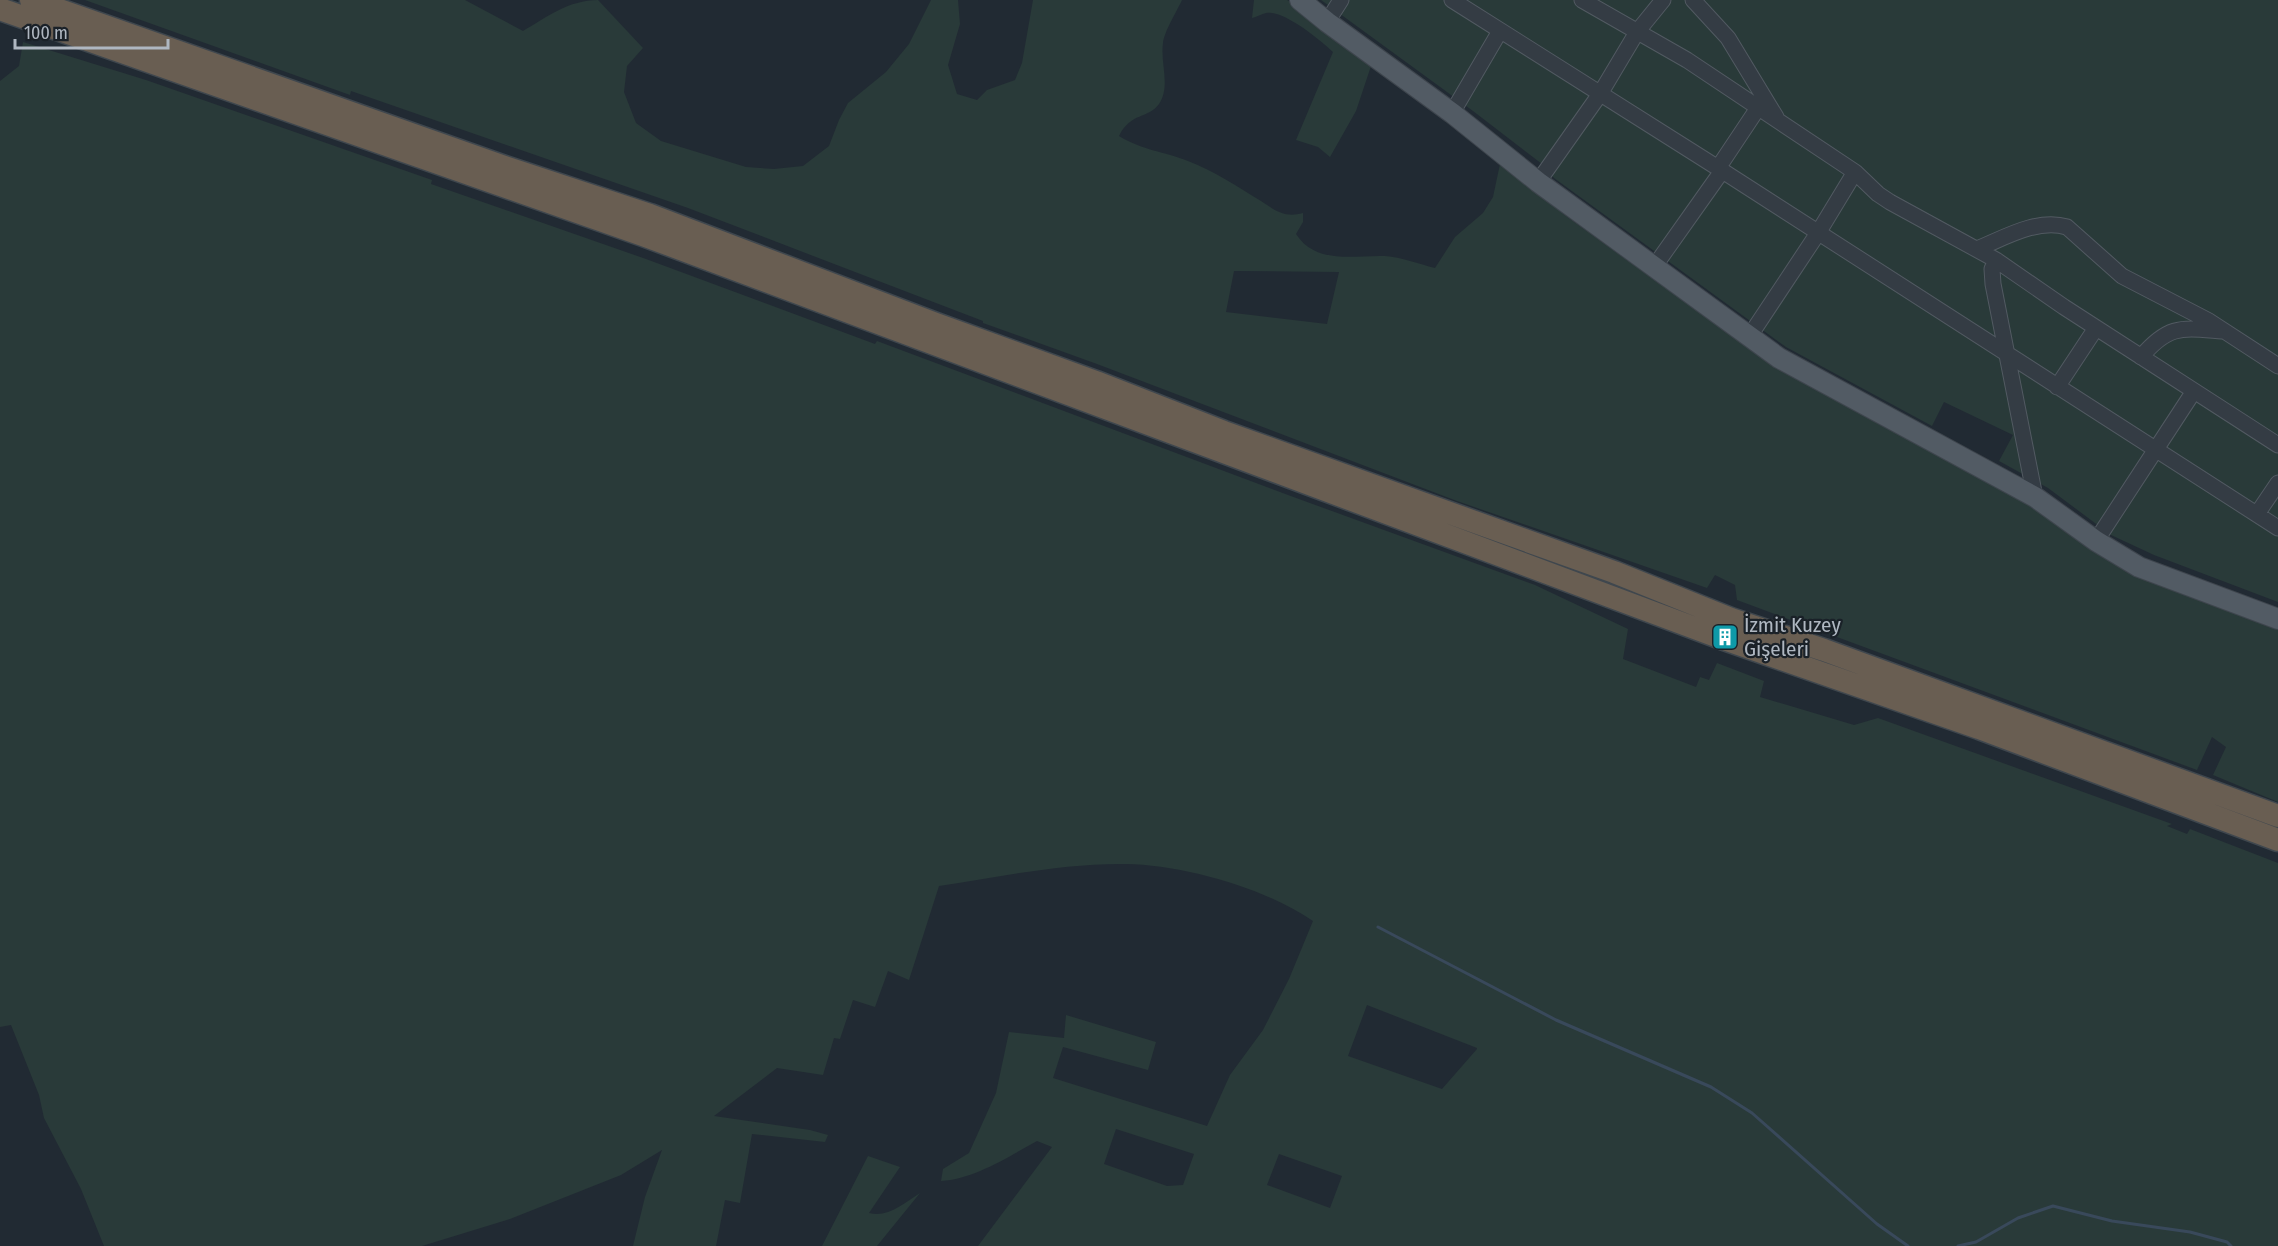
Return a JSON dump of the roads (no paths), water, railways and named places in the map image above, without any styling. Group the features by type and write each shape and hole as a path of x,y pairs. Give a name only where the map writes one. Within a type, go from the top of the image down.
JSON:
{"highway":[{"path":"31,0 505,167 650,215 1224,432 1614,572 1731,619 1835,654 2278,816"},
{"path":"0,9 643,235 1724,639 1979,728 2278,840"}],"main road":[{"path":"1300,0 1333,12"},
{"path":"1313,0 1333,12 1541,179 1808,375 2033,491 2098,538 2116,555 2158,575 2278,619"},
{"path":"2098,538 2164,567 2278,609"}],"street":[{"path":"1452,0 1720,169 2278,528"},
{"path":"1582,0 1687,60 1855,172 1890,202 1996,260 2096,328 2278,445"},
{"path":"1541,179 1600,94 1637,32 1663,0"},
{"path":"1693,0 1728,38 1780,122"},
{"path":"1454,110 1500,31"},
{"path":"1657,264 1758,108"},
{"path":"1751,333 1818,233 1855,172"},
{"path":"1977,249 2041,225 2056,224 2067,227 2122,276 2274,360"},
{"path":"1996,260 1992,268 1993,284 2033,491"},
{"path":"2057,387 2096,328"},
{"path":"2141,357 2161,336 2174,330 2189,328 2225,332"},
{"path":"2098,538 2194,391"},
{"path":"2258,514 2278,483"}],"waterway":[{"path":"1378,927 1556,1020 1711,1087 1752,1113 1877,1224 1908,1246"},
{"path":"1958,1246 1976,1242 2018,1218 2053,1206 2112,1221 2190,1232 2227,1242 2231,1246"}],"place":[{"name":"İzmit Kuzey Gişeleri","path":"1725,637"}]}
